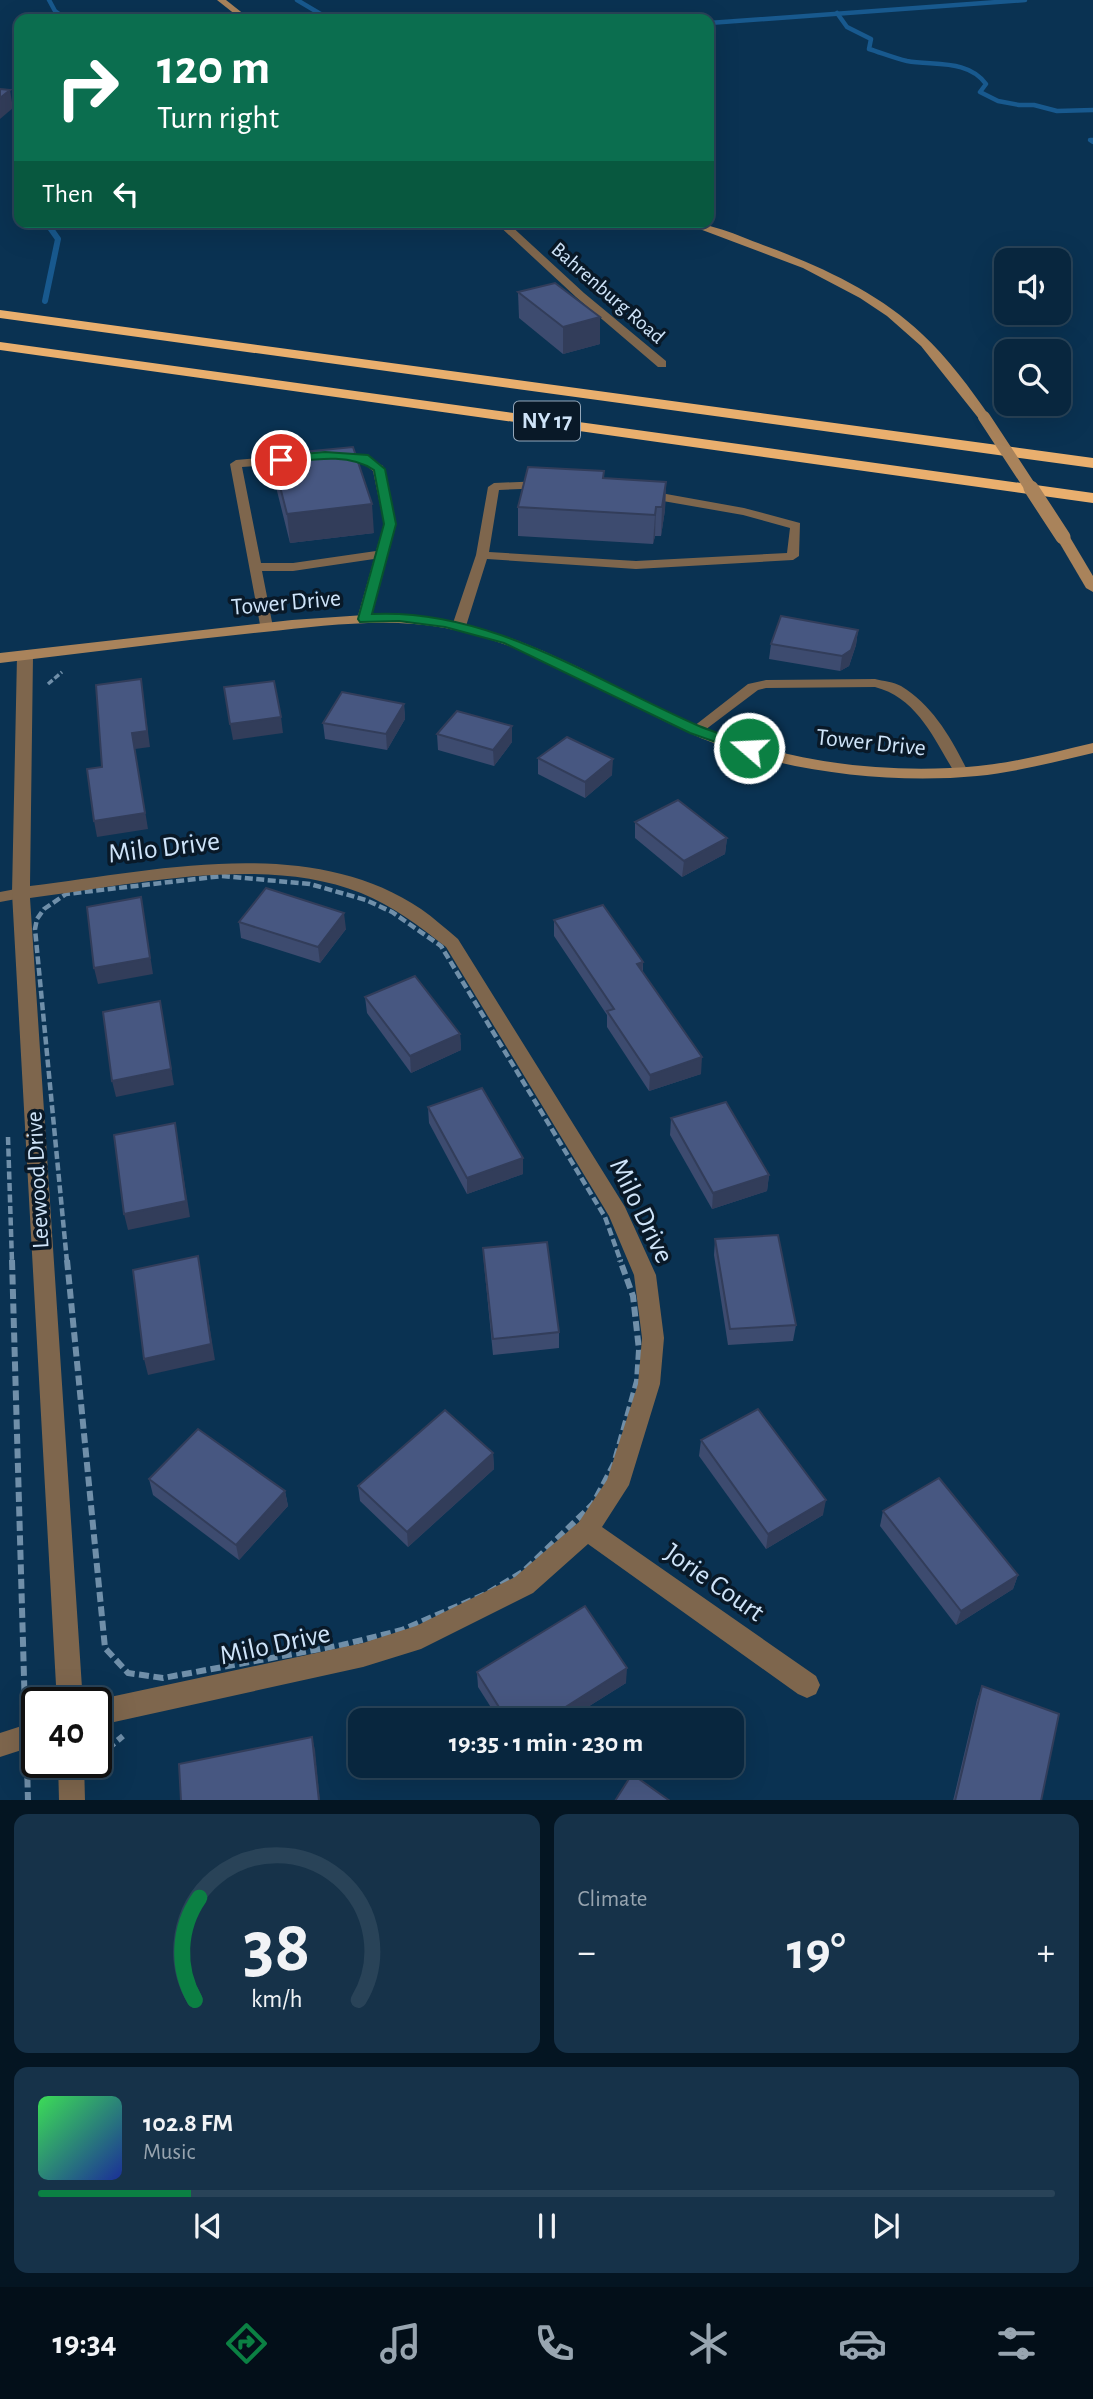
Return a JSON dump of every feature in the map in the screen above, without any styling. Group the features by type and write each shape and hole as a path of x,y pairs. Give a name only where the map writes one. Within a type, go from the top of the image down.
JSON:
{"highway":[{"name":"NY 17","path":"0,314 1093,463"},
{"name":"NY 17","path":"0,346 1093,498"}],"street":[{"path":"221,0 239,14"},
{"name":"Bahrenburg Road","path":"506,228 570,287 662,365"},
{"path":"702,228 817,271 871,300 916,334 938,356 984,417 1063,537 1093,588"},
{"name":"Tower Drive","path":"0,658 266,627 399,617 459,626 508,640 695,730 749,748 842,767 961,772 1014,765 1093,748"},
{"name":"Leewood Drive","path":"24,656 10,895 69,1687"},
{"name":"Milo Drive","path":"10,895 229,867 309,872 367,889 413,912 452,943 618,1213 645,1275 653,1338 649,1384 618,1485 587,1531 524,1585 421,1637 363,1654 112,1709"},
{"name":"Jorie Court","path":"587,1531 807,1685"},
{"path":"71,1778 72,1800"}],"lane":[{"path":"266,627 236,464 319,456 363,458 379,469 390,524 364,619"},
{"path":"459,626 482,555 494,487 557,484"},
{"path":"482,555 636,565 793,556 796,526 744,512 632,493"},
{"path":"255,567 293,567 381,554"},
{"path":"695,730 753,687 766,684 822,686 875,683 895,688 919,707 948,745 961,772"},
{"path":"0,1745 21,1738"}],"path":[{"path":"44,694 52,677 63,671"},
{"path":"260,876 318,883 370,900 396,914 441,946 605,1217 633,1296 639,1350 634,1392 614,1464 593,1504 575,1524 524,1571 488,1593 402,1630 342,1645 163,1678 134,1678 118,1667 104,1647 36,929 37,919 53,901 66,894 91,891 167,880 260,876"},
{"path":"8,1130 29,1687"},
{"path":"28,1800 29,1778"}],"building":[{"path":"0,89 10,90 0,98"},
{"path":"555,283 600,317 563,327 518,292"},
{"path":"353,447 372,504 287,514 272,455"},
{"path":"528,467 604,471 603,478 666,482 662,507 656,507 655,515 518,507"},
{"path":"781,616 858,630 851,650 842,656 771,644"},
{"path":"141,679 147,731 132,733 145,813 94,821 87,769 102,767 96,685"},
{"path":"274,681 281,717 230,724 224,687"},
{"path":"342,692 404,704 386,734 323,723"},
{"path":"457,711 512,726 493,750 437,734"},
{"path":"567,737 613,759 585,782 538,758"},
{"path":"678,800 727,838 684,861 635,822"},
{"path":"266,888 344,913 318,947 239,922"},
{"path":"141,897 150,958 94,968 87,907"},
{"path":"603,905 643,962 637,964 702,1057 650,1075 607,1011 614,1009 554,920"},
{"path":"415,976 460,1034 410,1056 365,997"},
{"path":"160,1001 171,1069 112,1081 103,1012"},
{"path":"482,1088 523,1158 467,1178 428,1107"},
{"path":"726,1102 769,1175 713,1193 671,1118"},
{"path":"175,1123 186,1201 124,1214 114,1135"},
{"path":"778,1235 796,1325 730,1329 715,1239"},
{"path":"547,1242 559,1332 493,1339 483,1248"},
{"path":"198,1256 211,1344 144,1359 133,1270"},
{"path":"758,1409 826,1500 768,1534 701,1440"},
{"path":"445,1410 493,1453 407,1532 358,1486"},
{"path":"198,1429 285,1491 236,1545 149,1479"},
{"path":"939,1478 1018,1575 961,1611 883,1511"},
{"path":"585,1606 627,1668 564,1708 500,1708 477,1672"},
{"path":"982,1686 1059,1714 1041,1800 955,1800"},
{"path":"312,1737 319,1800 181,1800 179,1764"},
{"path":"629,1778 638,1778 669,1800 616,1800"}],"waterway":[{"path":"49,0 59,14"},
{"path":"297,0 321,14"},
{"path":"837,14 1025,0"},
{"path":"714,23 837,14"},
{"path":"837,14 847,27 871,39 869,49 907,61 950,65 970,71 986,84 980,92 998,101 1057,111 1093,110"},
{"path":"1093,140 1090,140 1093,142"},
{"path":"45,301 58,239 50,228"}],"route":[{"path":"281,460 325,455 363,458 379,469 390,524 364,619 399,617 446,623 508,640 695,730 749,748"}]}
